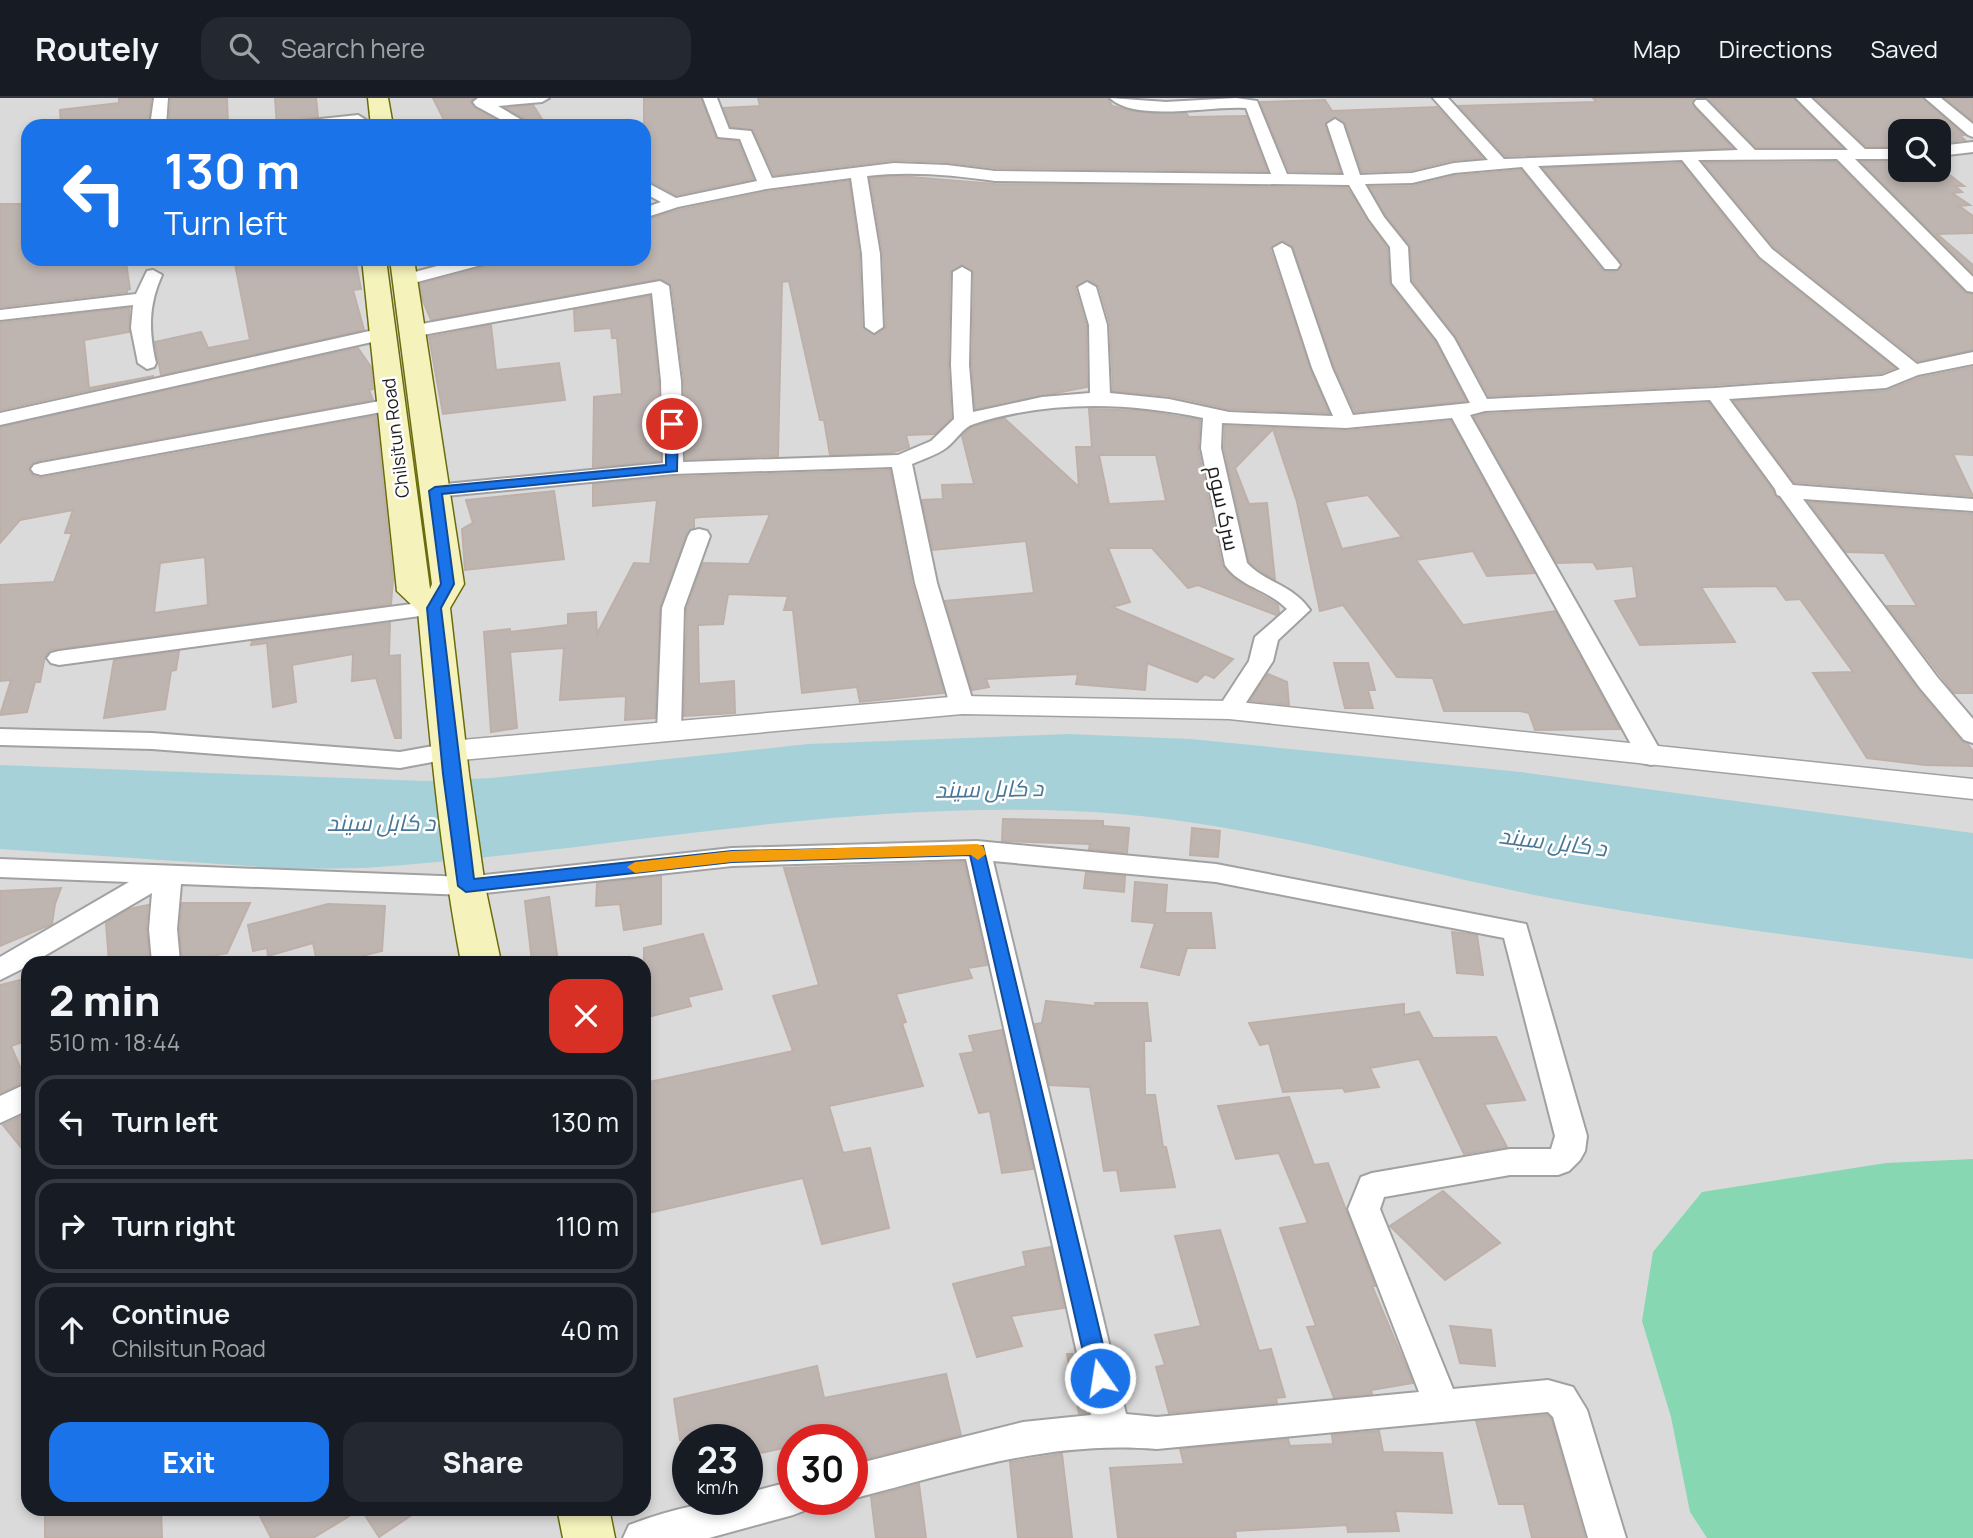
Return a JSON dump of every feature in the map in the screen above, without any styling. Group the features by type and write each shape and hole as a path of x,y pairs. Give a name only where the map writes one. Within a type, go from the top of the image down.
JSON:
{"main road":[{"path":"356,98 359,119"},
{"path":"378,98 381,119"},
{"name":"Chilsitun Road","path":"375,266 413,591 434,608"},
{"name":"Chilsitun Road","path":"404,269 448,584 434,608 450,762 480,956"},
{"path":"585,1516 589,1538"}],"street":[{"path":"159,119 161,98"},
{"path":"477,101 542,98"},
{"path":"710,98 723,134 746,134 766,184"},
{"path":"1117,98 1137,104 1206,100 1252,104 1281,179"},
{"path":"1440,98 1500,164"},
{"path":"1803,98 1862,155"},
{"path":"1933,98 1973,132"},
{"path":"477,101 511,119"},
{"path":"1701,103 1749,153"},
{"path":"1335,124 1354,180 1377,219 1399,247 1401,283 1445,338 1481,405"},
{"path":"1951,150 1973,147"},
{"path":"651,210 674,202 766,184 894,168 947,170 995,176 1354,180 1412,178 1454,168 1526,162 1749,153 1888,154"},
{"path":"1841,154 1973,287"},
{"path":"1686,155 1766,253 1913,370"},
{"path":"1526,162 1611,265"},
{"path":"858,172 871,254 874,327"},
{"path":"651,190 674,202"},
{"path":"1282,248 1322,368 1346,422"},
{"path":"404,269 428,266"},
{"path":"962,272 960,365 964,420"},
{"path":"147,363 140,335 141,299 153,275"},
{"path":"412,331 660,286 671,381 673,468"},
{"path":"1087,287 1098,325 1100,398"},
{"path":"0,315 141,299"},
{"path":"0,419 383,334"},
{"path":"435,491 673,468 901,461 938,445 964,420 1042,403 1100,398 1170,405 1229,418 1346,422 1474,409 1481,405 1715,394 1886,382 1913,370 1973,358"},
{"path":"1715,394 1784,491 1929,683 1973,735"},
{"path":"41,469 391,405"},
{"path":"1458,411 1651,757"},
{"name":"سرک سوم","path":"1213,415 1211,449 1236,565 1250,578 1294,601 1299,610 1267,637 1261,661 1229,710"},
{"path":"901,461 926,583 962,705"},
{"path":"1784,491 1973,505"},
{"path":"668,731 673,608 699,536"},
{"path":"59,659 434,608"},
{"path":"0,737 152,741 450,762 668,731 962,705 1229,710 1651,757 1973,789"},
{"path":"977,850 1112,1429"},
{"path":"0,868 169,874 466,878 732,857 977,850 1216,873 1516,931 1571,1136 1569,1151 1558,1162 1510,1161 1372,1186 1364,1209 1443,1408"},
{"path":"165,956 162,926 169,874"},
{"path":"23,956 104,906 169,874"},
{"path":"0,970 21,957"},
{"path":"0,1111 21,1099"},
{"path":"868,1478 1023,1438 1112,1429 1157,1433 1548,1396 1560,1398 1569,1410 1607,1538"},
{"path":"642,1538 777,1502"}],"shaded area":[{"path":"0,98 1973,98 1973,1538 0,1538"}],"green space":[{"path":"1973,1159 1973,1538 1707,1538 1690,1512 1671,1417 1642,1321 1653,1252 1702,1192 1886,1163"}],"water":[{"name":"د کابل سيند","path":"1069,734 1191,739 1521,772 1973,833 1973,959 1651,915 1486,885 1251,833 1132,815 1072,811 983,810 806,820 453,861 365,868 292,869 0,849 0,765 425,781 491,778 808,744"}],"building":[{"path":"119,98 151,98 149,119 61,119 60,110 119,103"},
{"path":"171,98 227,98 228,119 170,119"},
{"path":"275,98 316,98 318,117 276,119"},
{"path":"433,98 474,98 470,102 475,108 494,119 444,119"},
{"path":"644,98 701,98 716,138 738,141 753,179 676,195 651,182 651,119 644,119"},
{"path":"758,98 1108,98 1112,106 1137,112 1186,113 1189,117 1246,116 1267,171 995,168 947,162 894,160 774,175 753,130 731,127 724,108 760,106"},
{"path":"1593,98 1693,99 1694,107 1732,148 1505,156 1459,106 1596,102"},
{"path":"1793,98 1842,147 1756,147 1709,99"},
{"path":"1815,98 1922,98 1946,119 1888,119 1888,147 1866,146"},
{"path":"1945,98 1973,98 1973,121"},
{"path":"1325,100 1332,111 1437,107 1483,158 1453,160 1412,170 1362,172 1345,123 1334,117 1325,125 1340,172 1289,171 1260,102"},
{"path":"533,105 542,119 525,119 506,108"},
{"path":"1951,124 1964,135 1960,136 1965,140 1951,142"},
{"path":"1836,162 1965,293 1973,294 1973,350 1918,361 1774,247 1704,163"},
{"path":"1861,162 1888,162 1888,182 1951,182 1951,176 1964,186 1955,186 1962,192 1952,193 1970,205 1959,206 1973,216 1973,233 1937,234 1973,265 1973,273"},
{"path":"1681,163 1758,259 1895,368 1881,373 1715,385 1489,396 1456,337 1413,281 1410,245 1386,216 1369,187 1412,186 1454,176 1521,170 1603,271 1617,272 1622,263 1543,168"},
{"path":"899,176 995,184 1347,188 1387,248 1390,285 1435,341 1466,401 1355,412 1334,367 1293,247 1283,241 1270,249 1310,369 1329,413 1229,409 1170,396 1113,391 1110,324 1099,286 1088,280 1075,288 1086,325 1087,387 975,409 972,365 974,272 961,265 950,272 948,365 951,418 935,434 906,435 909,447 891,453 830,455 824,420 820,420 789,281 782,282 778,456 686,459 684,381 672,286 661,279 431,320 423,301 420,284 490,266 651,266 651,218 766,192 849,181 859,254 862,327 875,335 886,327 883,254 870,178"},
{"path":"0,204 21,204 21,266 127,266 130,289 127,292 0,307"},
{"path":"235,266 356,266 361,289 353,290 364,330 161,375 155,342 201,332 208,348 250,340"},
{"path":"650,296 658,381 660,461 593,467 594,397 622,394 617,338 612,338 611,328 575,331 574,310"},
{"path":"129,308 129,332 84,340 89,388 154,376 0,410 0,323"},
{"path":"491,325 496,370 559,363 565,400 443,414 429,337"},
{"path":"358,348 371,367 373,389 369,390 373,400 41,460 32,463 28,469 33,476 41,478 376,416 393,579 391,604 50,650 45,656 40,682 35,682 27,712 0,715 11,680 0,681 0,585 54,582 72,533 65,533 73,510 20,520 0,543 0,427","holes":["205,557 208,605 154,613 160,563"]},
{"path":"1973,367 1973,455 1953,454 1973,496 1794,482 1734,401 1886,391 1919,378"},
{"path":"1709,403 1918,690 1962,742 1968,744 1973,752 1973,766 1925,765 1867,758 1813,673 1853,672 1800,599 1786,600 1776,586 1701,587 1735,642 1640,645 1615,601 1637,598 1633,566 1597,569 1593,562 1557,563 1474,417 1485,414"},
{"path":"1089,409 1145,411 1200,420 1198,449 1222,566 1237,581 1278,605 1279,613 1276,615 1198,585 1188,588 1152,548 1108,548 1130,602 1112,607 1233,659 1214,678 1205,674 1197,682 1147,663 1145,690 1076,684 1078,674 986,679 989,687 972,690 945,601 1034,593 1026,541 933,550 922,500 943,499 942,485 974,484 962,436 971,428 1004,418 1079,487 1076,447 1092,447","holes":["1099,455 1156,455 1166,501 1109,504"]},
{"path":"1451,421 1534,573 1487,576 1473,551 1416,560 1463,625 1555,611 1620,729 1535,730 1529,713 1520,711 1444,711 1433,678 1397,677 1343,605 1320,611 1297,502 1273,429 1235,468 1249,504 1267,503 1275,580 1249,562 1224,448 1225,426 1346,431","holes":["1368,495 1402,537 1342,549 1325,502"]},
{"path":"890,470 912,584 944,693 860,702 857,687 802,693 793,610 784,610 788,596 728,594 723,624 698,625 699,684 734,681 735,713 684,716 687,608 703,563 749,564 770,514 701,517 694,518 694,528 686,535 660,607 655,718 625,720 626,696 560,700 564,648 510,652 517,728 491,732 484,632 510,629 510,632 568,625 568,614 596,612 597,634 634,563 650,564 657,500 593,506 593,484 673,477"},
{"path":"554,491 564,559 465,570 462,529 473,523 466,500"},
{"path":"1809,502 1973,514 1973,693 1954,693 1887,606 1917,606 1884,553 1846,552"},
{"path":"390,623 389,656 400,655 401,738 395,738 376,678 352,681 353,654 292,665 296,702 273,707 267,643 251,645 252,641"},
{"path":"179,651 176,670 171,671 165,709 104,718 114,660"},
{"path":"1334,663 1368,663 1375,690 1368,690 1373,708 1345,708"},
{"path":"1268,674 1287,682 1289,705 1250,701"},
{"path":"1003,819 1103,821 1103,826 1129,828 1127,853 1089,849 1090,844 1002,841"},
{"path":"1192,828 1220,831 1218,857 1190,855"},
{"path":"964,862 987,965 968,968 972,978 896,994 906,1022 902,1023 923,1086 829,1106 843,1153 870,1148 889,1228 822,1244 803,1178 651,1212 651,1081 793,1051 773,996 819,985 784,868"},
{"path":"1086,872 1125,876 1124,892 1084,888"},
{"path":"661,876 661,924 624,930 620,904 596,906 597,883"},
{"path":"1135,882 1167,885 1165,913 1211,913 1215,948 1187,948 1179,975 1141,967 1155,923 1132,921"},
{"path":"61,888 52,924 0,946 0,891"},
{"path":"549,897 557,956 531,956 525,901"},
{"path":"182,903 250,903 227,953 182,956"},
{"path":"328,904 385,906 382,951 362,956 316,956 313,943 268,956 267,948 253,951 248,925"},
{"path":"148,905 146,929 149,956 109,956 106,923 129,909"},
{"path":"1452,932 1477,935 1483,975 1457,973"},
{"path":"703,934 722,989 688,997 691,1006 651,1016 651,956 644,956 644,948"},
{"path":"21,980 21,1042 11,1046 21,1069 21,1083 0,1093 0,985"},
{"path":"1046,1001 1096,1006 1095,1003 1147,1003 1151,1041 1144,1041 1145,1095 1155,1095 1163,1147 1166,1147 1175,1187 1121,1191 1117,1170 1104,1171 1090,1087 1049,1085 1035,1024 1042,1023"},
{"path":"1404,1004 1404,1015 1419,1012 1433,1038 1496,1037 1525,1100 1484,1104 1507,1147 1464,1154 1419,1059 1370,1068 1379,1087 1345,1092 1343,1088 1283,1092 1269,1043 1260,1045 1249,1023"},
{"path":"1002,1030 1033,1169 1002,1173 990,1111 979,1113 960,1054 974,1052 969,1036"},
{"path":"1289,1097 1314,1165 1328,1163 1375,1286 1372,1286 1413,1383 1371,1390 1372,1394 1334,1398 1307,1327 1316,1326 1280,1228 1308,1223 1279,1153 1236,1159 1218,1106"},
{"path":"21,1116 21,1147 3,1125"},
{"path":"1443,1191 1500,1243 1445,1280 1390,1226"},
{"path":"1220,1230 1259,1351 1271,1349 1285,1397 1276,1398 1277,1403 1169,1413 1156,1367 1165,1365 1155,1335 1201,1326 1175,1236"},
{"path":"1051,1247 1064,1308 1011,1316 1022,1346 977,1357 953,1284 1026,1266 1023,1252"},
{"path":"1450,1326 1491,1330 1495,1366 1460,1363"},
{"path":"1067,1354 1075,1354 1088,1413 1079,1414"},
{"path":"817,1366 824,1398 946,1374 961,1435 868,1458 868,1424 777,1424 777,1449 763,1453 763,1424 678,1424 674,1399"},
{"path":"1547,1415 1551,1418 1585,1538 1532,1538 1524,1504 1499,1504 1476,1421"},
{"path":"1379,1431 1383,1452 1442,1453 1452,1513 1395,1511 1399,1531 1348,1532 1347,1525 1235,1531 1236,1538 1118,1538 1110,1468 1184,1464 1180,1449 1288,1439 1290,1446 1333,1444 1332,1435"},
{"path":"1062,1454 1072,1538 1018,1538 1010,1462"},
{"path":"919,1484 926,1538 876,1538 871,1497"},
{"path":"45,1516 161,1516 162,1538 45,1538"},
{"path":"260,1516 349,1516 313,1538 271,1538"},
{"path":"366,1516 410,1516 379,1537"}],"slow traffic":[{"path":"635,867 732,857 977,850 978,854"}],"route":[{"path":"672,424 673,468 435,491 448,584 434,608 466,886 732,857 977,850 1100,1378"}]}
